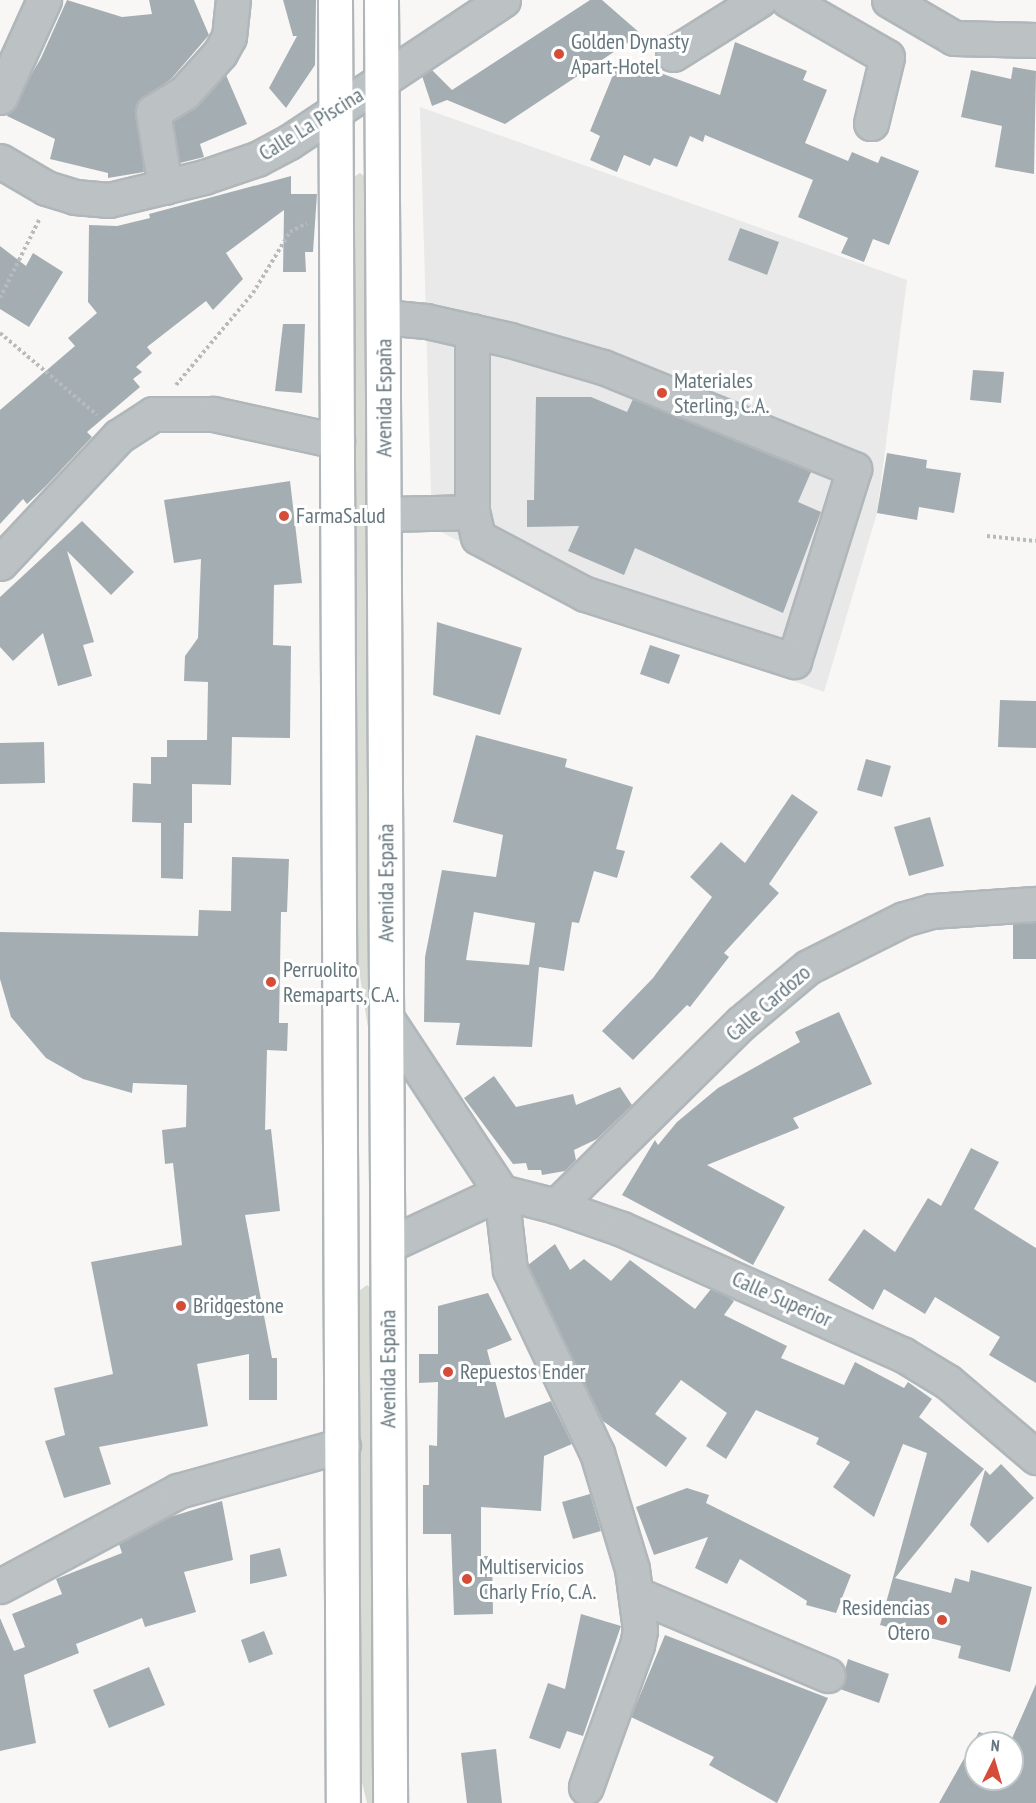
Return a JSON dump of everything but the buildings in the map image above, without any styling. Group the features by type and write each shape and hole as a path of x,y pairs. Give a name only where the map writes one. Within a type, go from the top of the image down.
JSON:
{"main road":[{"name":"Avenida España","path":"335,0 344,1803"},
{"name":"Avenida España","path":"381,0 390,1803"},
{"path":"342,1255 388,1245"}],"street":[{"path":"0,97 44,0"},
{"path":"165,187 153,112 184,93 220,53 229,37 232,0"},
{"name":"Calle La Piscina","path":"0,161 46,188 75,197 109,200 165,187 257,159 503,0"},
{"path":"673,54 759,0"},
{"path":"788,0 887,57 871,123"},
{"path":"889,0 954,38 1036,40"},
{"path":"383,317 472,331 603,367 854,469 794,661 585,594 478,537 472,512 472,331"},
{"path":"0,563 119,436 153,414 213,414 338,441"},
{"path":"385,514 472,512"},
{"name":"Calle Cardozo","path":"556,1206 741,1023 808,967 904,919 968,907 1036,904"},
{"path":"387,1019 501,1192 510,1270 597,1453 636,1594 637,1645 586,1787"},
{"path":"388,1245 501,1192"},
{"name":"Calle Superior","path":"501,1192 556,1206 632,1234 902,1354 948,1382 1036,1457"},
{"path":"0,1586 178,1491 343,1445"},
{"path":"636,1594 828,1675"}],"path":[{"path":"0,298 33,237 46,188"},
{"path":"153,414 253,293 290,232 304,223 336,223"},
{"path":"0,333 119,436"},
{"path":"987,536 1036,541"}],"shaded area":[{"name":"Materiales Sterling, C.A.","path":"420,107 907,280 877,513 824,692 572,601 432,527"},
{"path":"360,173 368,179 372,1180 369,1034 355,945 352,178"},
{"path":"367,1285 371,1288 375,1803 367,1803 359,1770 356,1293"}],"place":[{"name":"Golden Dynasty Apart-Hotel","path":"559,54"},
{"name":"Materiales Sterling, C.A.","path":"662,393"},
{"name":"FarmaSalud","path":"284,516"},
{"name":"Perruolito Remaparts, C.A.","path":"271,982"},
{"name":"Bridgestone","path":"181,1306"},
{"name":"Repuestos Ender","path":"448,1372"},
{"name":"Multiservicios Charly Frío, C.A.","path":"467,1579"},
{"name":"Residencias Otero","path":"942,1620"}]}
